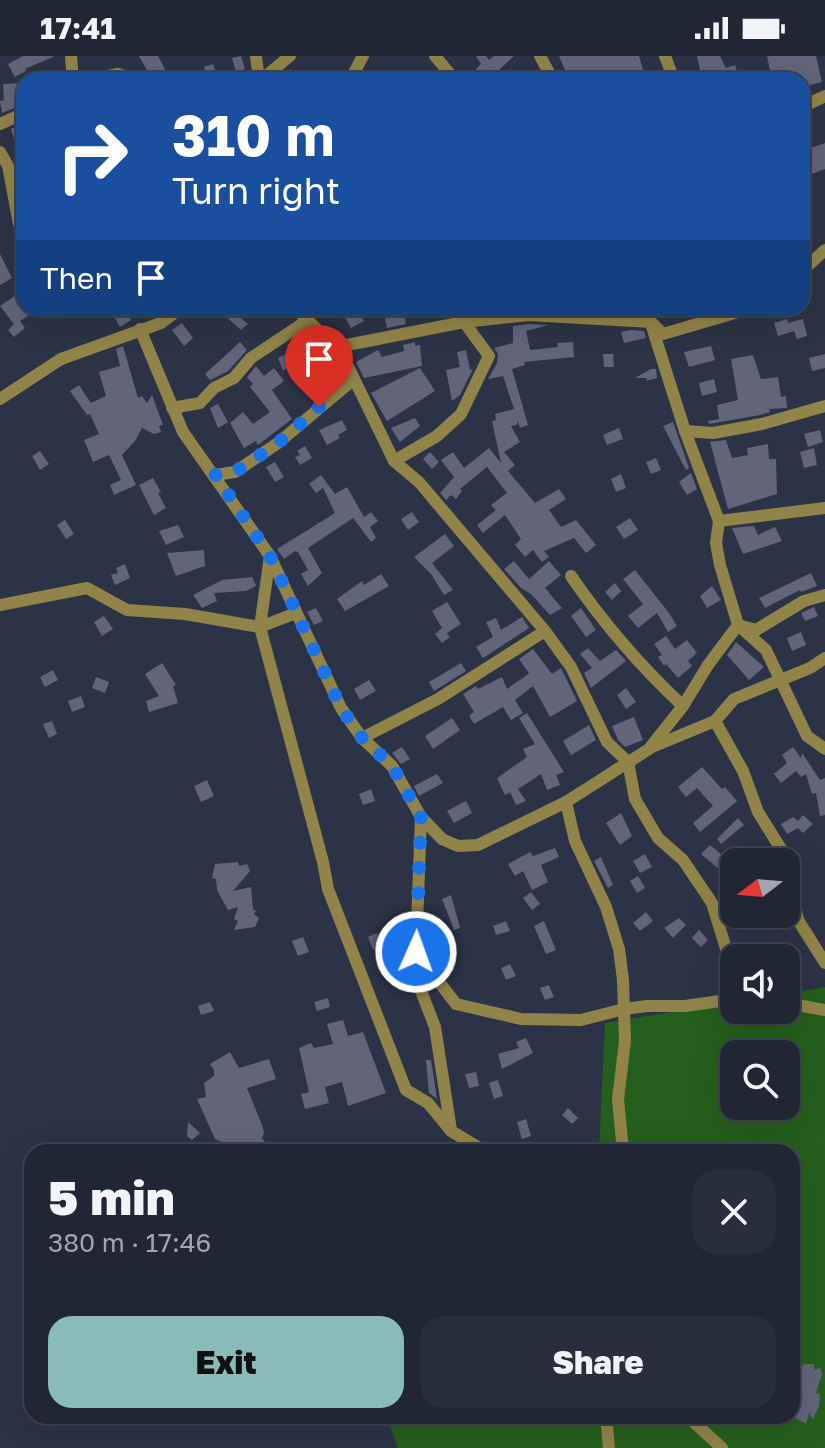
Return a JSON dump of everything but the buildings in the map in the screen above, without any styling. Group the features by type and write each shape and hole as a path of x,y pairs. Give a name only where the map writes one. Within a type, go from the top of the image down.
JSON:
{"street":[{"path":"270,72 290,56"},
{"path":"435,56 448,72"},
{"path":"0,152 8,166 16,208"},
{"path":"810,264 825,250"},
{"path":"0,399 61,359 161,323 170,316"},
{"path":"304,316 341,352 394,461 419,482 545,631 571,667 607,742 628,762 635,799 658,838 683,860 712,903 725,944"},
{"path":"341,352 347,345 464,322 520,316"},
{"path":"546,316 651,322 663,334 724,316"},
{"path":"649,316 685,431 719,521 718,554 738,625 766,650 807,736 825,749"},
{"path":"172,408 200,403 214,388 234,378 251,358 308,320"},
{"path":"394,461 437,436 461,414 489,356 464,322"},
{"path":"140,329 183,432 270,556 341,708 362,738 392,766 421,817 442,839 458,846 478,845 566,802 649,749 715,721 734,699 810,668 825,658"},
{"path":"215,475 235,472 278,443 353,380"},
{"path":"685,431 713,433 737,429 825,406"},
{"path":"719,521 825,508"},
{"path":"270,556 260,627 333,903 406,1090 428,1103 451,1131 473,1144"},
{"path":"571,576 606,626 683,706"},
{"path":"0,605 87,588 127,610 185,614 260,627 296,613"},
{"path":"738,625 756,630 804,601 825,595"},
{"path":"649,749 683,706 738,625"},
{"path":"362,738 438,699 545,631"},
{"path":"715,721 743,771 758,812 786,857 798,920 825,963"},
{"path":"566,802 575,841 606,907 619,949 625,1041 618,1099 622,1144"},
{"path":"421,817 416,952 421,991 435,1027 451,1131"},
{"path":"416,952 456,1004 521,1019 581,1020 624,1009 720,1001"},
{"path":"800,1006 825,1010"},
{"path":"607,1424 609,1448"},
{"path":"696,1424 722,1448"}],"green space":[{"path":"825,987 825,1448 398,1448 390,1424 800,1424 800,1144 599,1144 605,1023 720,1004 720,1024 800,1024 800,991"}],"route":[{"path":"319,407 278,443 235,472 215,475 270,556 341,708 362,738 392,766 421,817 416,952"}]}
